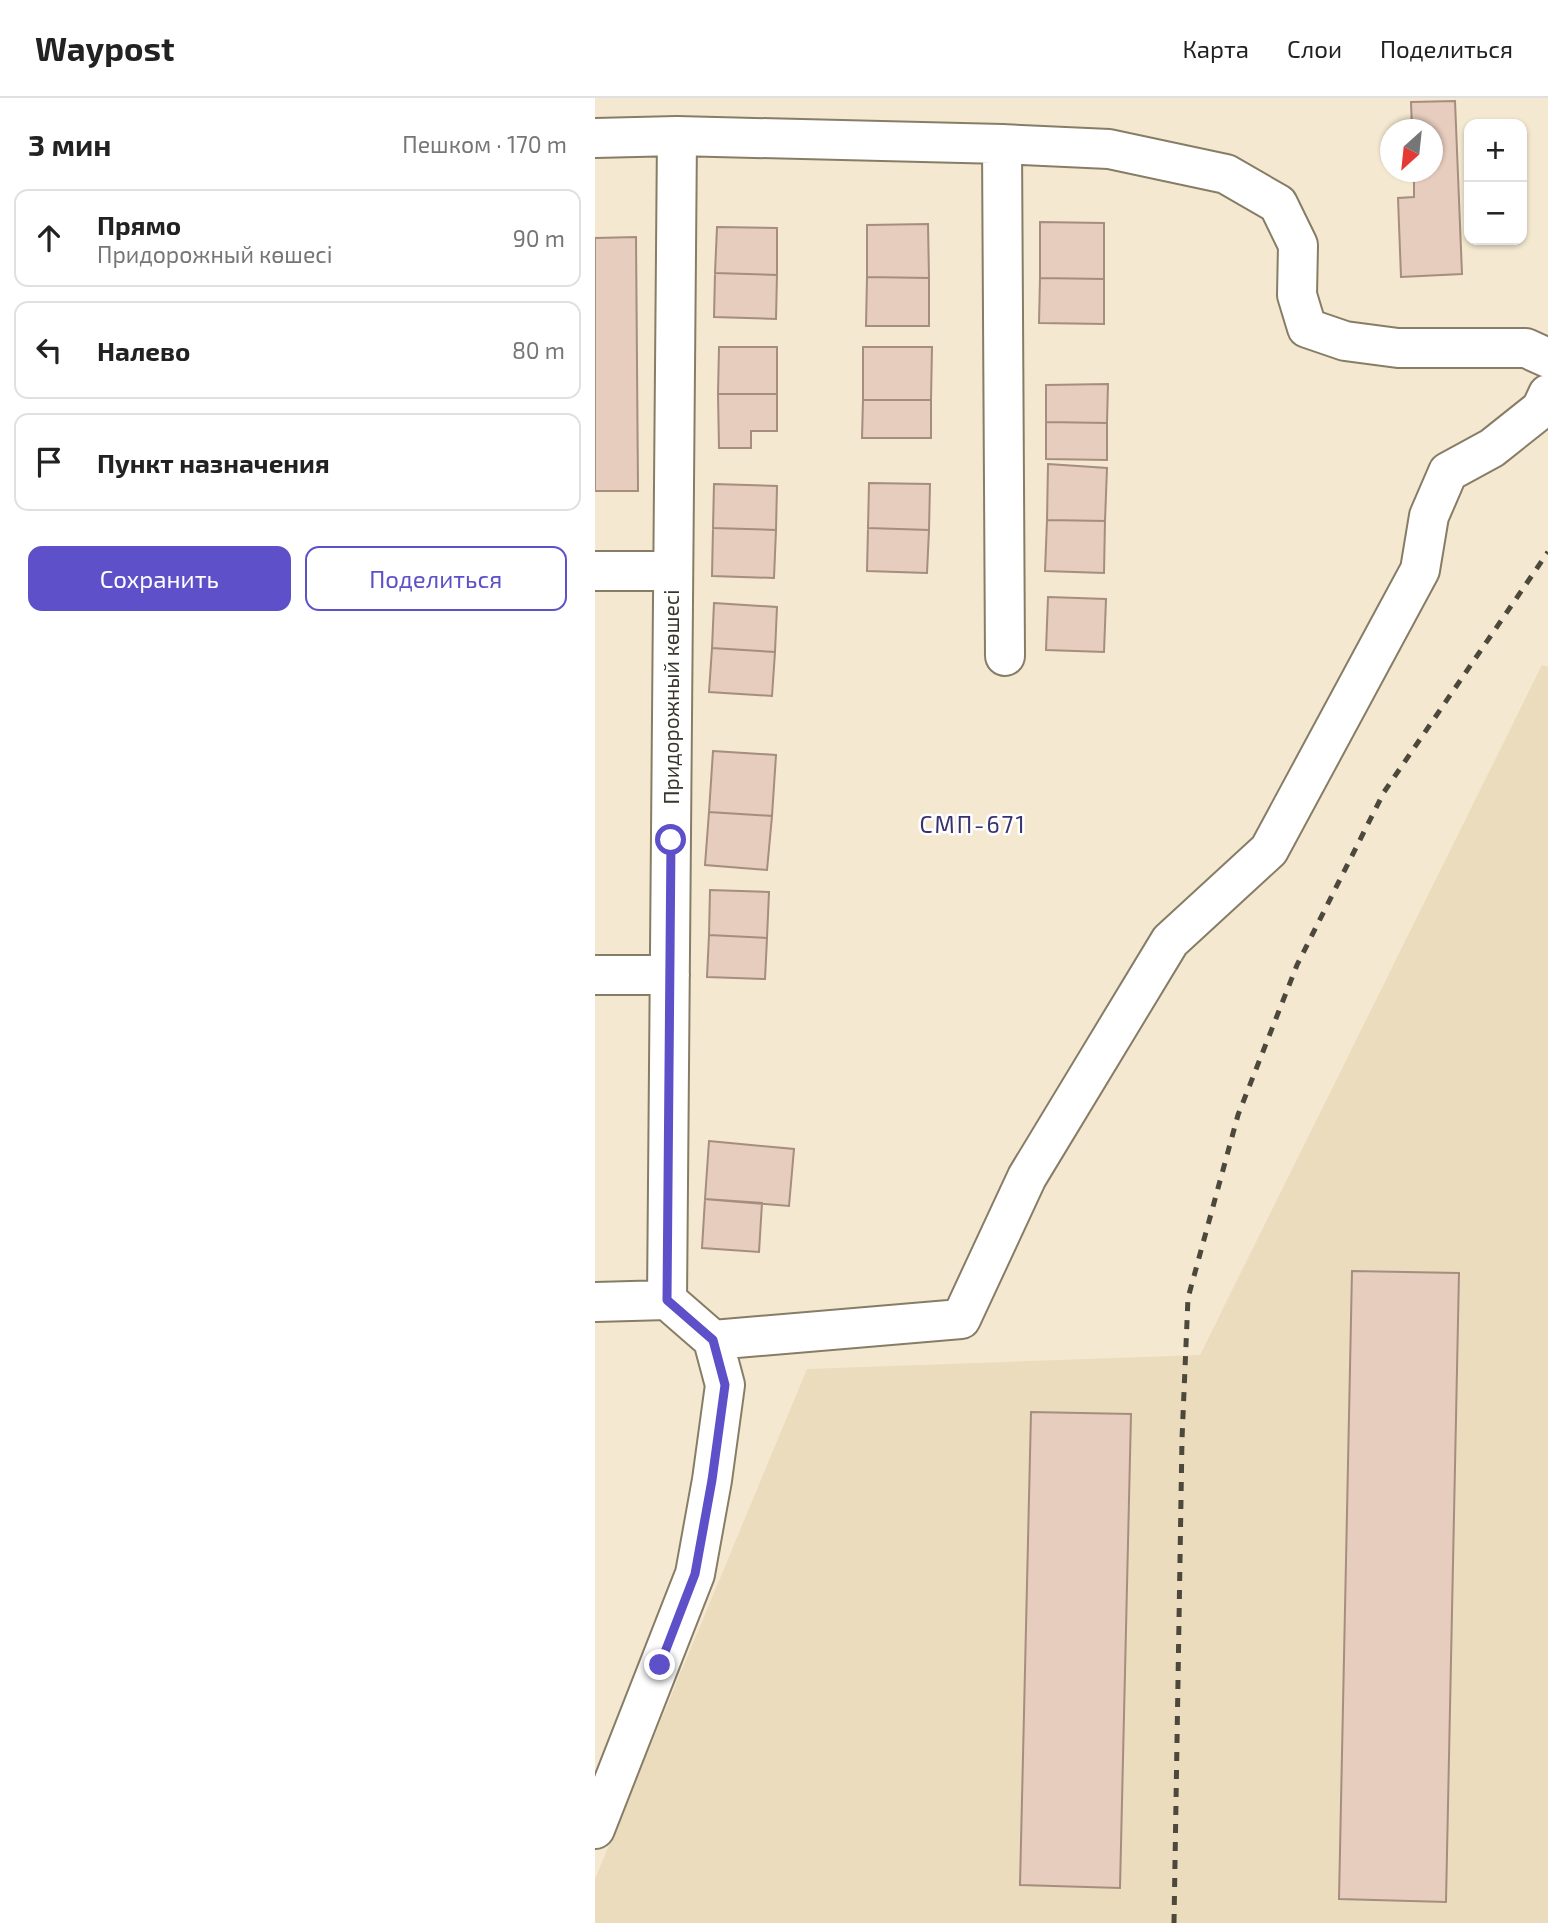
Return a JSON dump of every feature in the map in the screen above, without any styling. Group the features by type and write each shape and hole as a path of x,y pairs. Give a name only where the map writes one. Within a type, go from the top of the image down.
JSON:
{"street":[{"path":"595,138 677,136 1109,149 1226,174 1278,204 1298,245 1297,295 1307,328 1345,341 1398,348 1526,348 1548,358"},
{"name":"Придорожный көшесі","path":"667,1300 677,136"},
{"path":"1002,144 1006,656"},
{"path":"713,1340 961,1319 1027,1177 1170,941 1269,850 1420,570 1429,516 1448,472 1492,447 1541,409 1548,394"},
{"path":"595,571 673,571"},
{"path":"595,975 670,975"},
{"path":"595,1302 667,1300 713,1340 725,1385 695,1574 595,1829"}],"shaded area":[{"path":"1542,665 1548,667 1548,1923 595,1923 595,1879 807,1369 1200,1355"}],"building":[{"path":"1455,101 1462,274 1401,277 1398,198 1414,197 1414,182 1443,182 1443,119 1412,119 1411,102"},
{"path":"1040,222 1104,223 1104,279 1040,278"},
{"path":"928,224 929,278 867,277 867,225"},
{"path":"717,227 777,228 777,275 715,273"},
{"path":"636,237 638,491 595,491 595,238"},
{"path":"715,273 777,275 776,319 714,317"},
{"path":"867,277 929,278 929,326 866,326"},
{"path":"1040,278 1104,279 1104,324 1039,323"},
{"path":"719,347 777,347 777,394 718,394"},
{"path":"863,347 932,347 931,400 863,400"},
{"path":"1108,384 1107,423 1046,422 1046,385"},
{"path":"718,394 777,394 777,431 751,431 751,448 719,448"},
{"path":"863,400 931,400 931,438 862,438"},
{"path":"1046,422 1107,423 1107,460 1046,459"},
{"path":"1048,464 1107,468 1105,521 1047,520"},
{"path":"869,483 930,484 929,530 868,528"},
{"path":"714,484 777,486 776,530 713,528"},
{"path":"1047,520 1105,521 1104,573 1045,571"},
{"path":"713,528 776,530 774,578 712,576"},
{"path":"868,528 929,530 927,573 867,571"},
{"path":"1048,597 1106,599 1104,652 1046,650"},
{"path":"714,603 777,607 775,652 712,648"},
{"path":"712,648 775,652 772,696 709,692"},
{"path":"713,751 776,755 772,816 709,812"},
{"path":"709,812 772,816 767,870 705,865"},
{"path":"710,890 769,892 767,938 709,935"},
{"path":"709,935 767,938 765,979 707,977"},
{"path":"709,1141 794,1149 789,1206 705,1199"},
{"path":"705,1199 762,1203 759,1252 702,1248"},
{"path":"1352,1271 1459,1273 1446,1902 1339,1899"},
{"path":"1031,1412 1131,1414 1120,1888 1020,1885"}],"railway":[{"path":"1174,1923 1182,1439 1188,1298 1238,1115 1297,965 1384,792 1548,552"}],"district":[{"name":"СМП-671","path":"973,825"}],"route":[{"path":"660,1665 695,1574 725,1385 713,1340 667,1300 671,840"}]}
